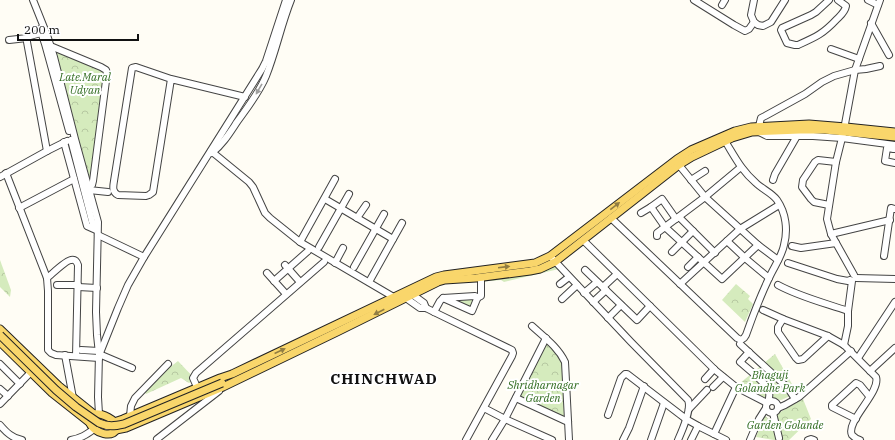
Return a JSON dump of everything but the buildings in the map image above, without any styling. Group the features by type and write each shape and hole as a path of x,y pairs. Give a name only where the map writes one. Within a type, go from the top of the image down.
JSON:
{"main road":[{"path":"4,343 38,366 73,398 97,414 114,422 197,387 234,377 272,364 403,296 436,277 535,263 553,259 583,240 679,165 725,141 745,133 759,129 792,124 895,132"},
{"path":"97,414 91,417 94,428 106,434 113,434 223,385 267,357 403,296 438,282 540,269 624,199 684,154 735,130 743,128 825,130 895,137"},
{"path":"0,329 4,343 31,372 57,398 94,428 106,440"},
{"path":"0,335 61,394 82,411 104,425 114,426 124,424 223,385"},
{"path":"267,357 272,364"},
{"path":"113,434 116,426 114,422"}],"street":[{"path":"28,0 41,33 48,45 70,140 93,225 98,233"},
{"path":"33,0 60,81 70,140 74,179 87,226 144,257"},
{"path":"99,354 128,285 144,257 262,69 286,0"},
{"path":"211,152 221,145 261,85 270,65 291,0"},
{"path":"695,0 745,31 749,29 754,22"},
{"path":"753,0 751,15 754,22 763,26 771,22 783,0"},
{"path":"829,0 811,15 782,28 781,30 787,43 798,45 828,30 846,9 846,6 838,0"},
{"path":"845,124 855,70 879,3 868,0"},
{"path":"871,23 889,55"},
{"path":"8,40 27,38 41,33"},
{"path":"27,38 47,151"},
{"path":"48,45 102,67 107,73 93,181 89,189"},
{"path":"831,49 859,59"},
{"path":"880,66 866,70 855,70 828,79 805,94 762,118 759,129 767,136 843,136 895,145 895,149"},
{"path":"172,79 153,192 152,194 146,196 118,196 113,190 132,68 136,67 172,79 245,97"},
{"path":"60,81 67,82"},
{"path":"773,180 797,136"},
{"path":"843,136 836,162 827,219 831,234 853,278 848,311 848,326 844,345"},
{"path":"70,140 3,175 19,208 47,278 48,350 56,355 76,356 99,354"},
{"path":"70,140 89,189 98,222 97,335 99,354 97,414"},
{"path":"611,218 737,338 741,340 744,338 755,309 778,260 784,244 786,232 782,209 776,199 745,172 725,141"},
{"path":"895,149 887,148 885,161 895,163"},
{"path":"211,152 249,182 253,187 265,213 300,242 369,282 424,303 426,308 512,350 512,356 466,440"},
{"path":"829,205 814,202 802,187 802,183 815,162 818,160 836,162"},
{"path":"679,165 705,197 758,245 778,260"},
{"path":"657,236 657,233 705,197 741,167"},
{"path":"691,180 705,171"},
{"path":"19,208 74,179"},
{"path":"300,242 335,179"},
{"path":"89,189 108,192"},
{"path":"319,247 349,194"},
{"path":"325,199 393,239"},
{"path":"641,213 662,199 677,218 715,252"},
{"path":"358,218 366,205"},
{"path":"680,284 740,229 779,205"},
{"path":"651,207 665,227 722,279 758,245"},
{"path":"884,256 891,208 895,209"},
{"path":"354,267 384,214"},
{"path":"831,234 890,220"},
{"path":"369,282 402,223"},
{"path":"672,252 693,231"},
{"path":"583,240 722,377 767,405"},
{"path":"727,241 769,278"},
{"path":"792,246 801,248 836,243"},
{"path":"335,263 343,248"},
{"path":"274,281 287,267 308,251"},
{"path":"688,267 698,256"},
{"path":"553,259 688,400 690,403 689,409 678,440"},
{"path":"47,278 68,260 76,261 78,265 76,356"},
{"path":"197,387 193,378 196,373 324,262"},
{"path":"788,263 837,279 848,281 853,278 895,279"},
{"path":"287,267 300,282"},
{"path":"585,270 637,320 650,306"},
{"path":"267,273 286,294"},
{"path":"593,302 617,274"},
{"path":"443,298 472,312 477,298 481,296 481,277"},
{"path":"560,284 569,277"},
{"path":"584,293 597,282"},
{"path":"57,285 97,288"},
{"path":"562,299 577,285"},
{"path":"778,285 787,290 848,311"},
{"path":"434,312 443,298 475,296 477,298"},
{"path":"858,358 895,302"},
{"path":"608,318 620,305"},
{"path":"762,310 828,336 844,345 876,377 877,380 874,389 851,430 854,437 860,440"},
{"path":"782,319 778,327 778,332 798,360 802,359 828,336"},
{"path":"532,326 556,348 565,362 569,440"},
{"path":"492,440 506,419 546,338"},
{"path":"740,344 788,388 794,399"},
{"path":"870,371 895,348"},
{"path":"81,350 99,354 132,368"},
{"path":"773,413 777,411 778,408 799,397 851,351"},
{"path":"749,352 740,362 764,383 770,395 767,405 750,440"},
{"path":"65,355 73,398"},
{"path":"0,364 20,384"},
{"path":"130,416 131,406 135,398 168,364"},
{"path":"0,404 38,366"},
{"path":"758,378 766,368"},
{"path":"705,379 714,369"},
{"path":"608,415 621,378 625,374 644,386 686,419 726,440"},
{"path":"689,409 722,377"},
{"path":"856,419 832,407 832,405 856,383 860,385 869,396"},
{"path":"157,439 196,409 223,385"},
{"path":"623,440 629,428 644,386"},
{"path":"714,434 736,387"},
{"path":"0,389 8,396"},
{"path":"516,398 568,422"},
{"path":"192,400 196,409"},
{"path":"767,405 772,401 775,402 778,408"},
{"path":"651,440 664,403"},
{"path":"767,405 768,412 773,413"},
{"path":"484,408 552,440"},
{"path":"773,413 779,438"},
{"path":"0,425 17,440"},
{"path":"691,440 698,426"},
{"path":"71,440 78,439 86,435 94,428"},
{"path":"808,440 811,438 814,440"}],"green space":[{"name":"Late.Maral Udyan","path":"53,48 107,71 91,185"},
{"path":"0,260 11,290 10,297 0,287"},
{"path":"555,263 559,269 504,282 501,280 479,282 479,278"},
{"path":"736,284 750,296 748,299 753,304 745,322 722,300"},
{"path":"476,299 472,310 455,300"},
{"name":"Shridharnagar Garden","path":"546,340 563,362 564,423 517,401"},
{"name":"Bhaguji Golandhe Park","path":"775,354 797,393 781,400 763,397 739,384"},
{"path":"178,361 195,379 189,383 181,378 146,394 142,389"},
{"name":"Garden Golande","path":"803,399 811,419 789,440 774,440 756,437 765,415 768,419"}],"district":[{"name":"CHINCHWAD","path":"384,378"}]}
